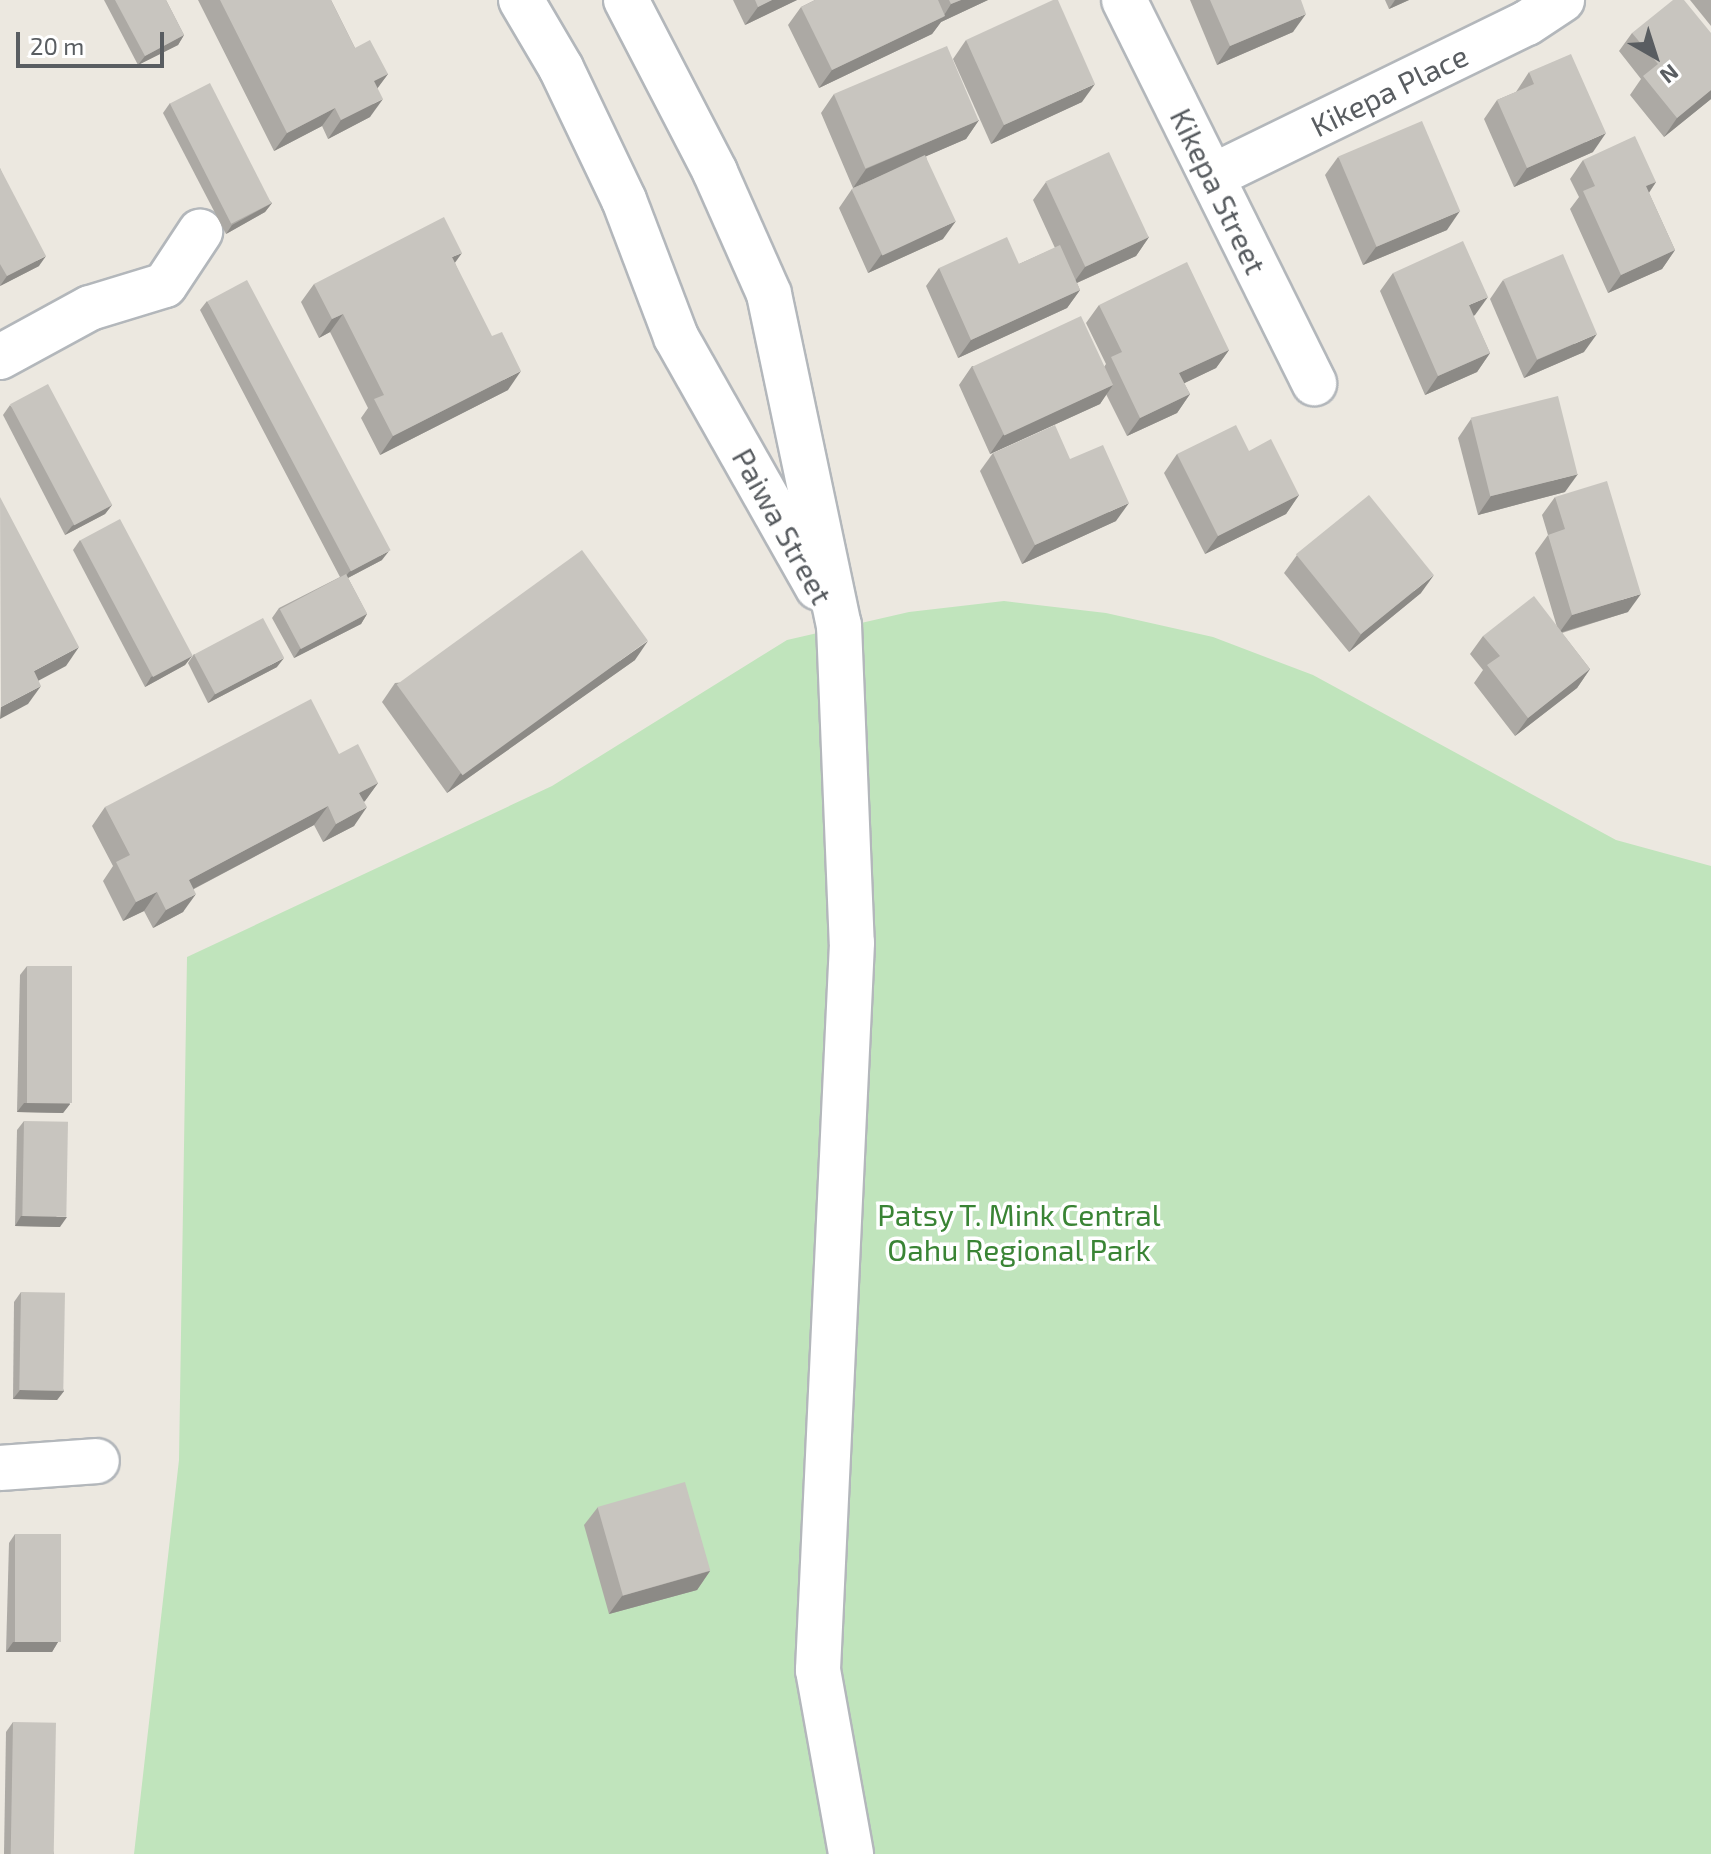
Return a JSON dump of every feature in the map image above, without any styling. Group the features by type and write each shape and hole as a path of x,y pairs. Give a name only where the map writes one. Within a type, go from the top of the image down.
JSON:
{"street":[{"name":"Paiwa Street","path":"521,0 561,68 624,200 676,337 839,625"},
{"name":"Paiwa Street","path":"626,0 715,172 769,294 839,625"},
{"name":"Kikepa Street","path":"1124,0 1314,383"},
{"name":"Kikepa Place","path":"1213,176 1527,23 1562,0"},
{"path":"0,357 90,308 165,285 200,232"},
{"path":"839,625 852,943 818,1670 851,1854"},
{"path":"0,1468 97,1461"}],"green space":[{"name":"Patsy T. Mink Central Oahu Regional Park","path":"1004,601 1106,613 1213,637 1313,675 1616,840 1711,866 1711,1854 134,1854 179,1460 187,957 552,786 787,640 909,612"}],"building":[{"path":"115,0 166,0 184,35 145,56"},
{"path":"220,0 331,0 355,48 370,40 388,74 374,81 383,99 341,120 335,108 287,133"},
{"path":"755,0 772,0 758,7"},
{"path":"815,0 938,0 945,16 832,70 801,7"},
{"path":"1058,0 1095,84 1004,125 966,40"},
{"path":"1210,0 1301,0 1306,14 1230,46"},
{"path":"1673,0 1684,0 1711,33 1711,90 1677,118 1643,76 1658,64 1632,33"},
{"path":"947,46 979,121 865,169 834,94"},
{"path":"1571,54 1606,133 1527,168 1497,100 1534,84 1529,72"},
{"path":"210,83 271,203 231,224 170,103"},
{"path":"1422,121 1460,211 1377,247 1338,157"},
{"path":"1635,136 1656,182 1646,186 1675,250 1621,275 1583,191 1595,186 1583,160"},
{"path":"1109,152 1149,237 1085,267 1046,182"},
{"path":"925,155 956,221 882,255 852,189"},
{"path":"0,168 46,256 7,276 0,264"},
{"path":"444,217 462,253 452,257 492,336 502,332 521,371 393,436 374,399 384,395 343,314 332,319 314,284"},
{"path":"1007,237 1019,264 1060,245 1080,290 971,340 939,268"},
{"path":"1463,241 1488,297 1469,305 1490,353 1438,376 1393,273"},
{"path":"1563,254 1597,334 1537,359 1503,279"},
{"path":"1187,262 1229,350 1179,373 1190,394 1140,418 1111,357 1122,352 1099,305"},
{"path":"247,280 391,550 351,571 207,301"},
{"path":"1081,316 1113,385 1004,436 972,367"},
{"path":"48,384 112,505 74,525 10,404"},
{"path":"1558,396 1578,475 1490,496 1471,418"},
{"path":"1055,425 1070,459 1103,445 1129,503 1035,545 993,453"},
{"path":"1236,425 1249,451 1271,439 1299,495 1218,536 1177,454"},
{"path":"1607,481 1641,594 1572,615 1548,535 1565,529 1555,497"},
{"path":"1369,495 1434,575 1361,634 1296,554"},
{"path":"0,497 79,647 34,671 41,686 1,707"},
{"path":"120,519 193,656 153,677 80,540"},
{"path":"582,550 648,641 463,775 397,685"},
{"path":"346,574 367,614 301,649 280,609"},
{"path":"1534,596 1590,669 1528,718 1487,665 1500,656 1483,636"},
{"path":"263,618 284,658 215,694 194,655"},
{"path":"311,699 339,754 358,744 378,783 359,793 367,807 336,824 328,806 189,880 196,894 166,910 157,892 136,902 116,862 130,855 105,807"},
{"path":"27,966 72,966 72,1103 27,1103"},
{"path":"24,1121 68,1122 66,1217 22,1216"},
{"path":"21,1292 65,1293 63,1391 19,1390"},
{"path":"685,1482 710,1570 623,1596 598,1507"},
{"path":"15,1534 61,1534 61,1642 15,1642"},
{"path":"13,1722 56,1723 54,1854 11,1854"}]}
